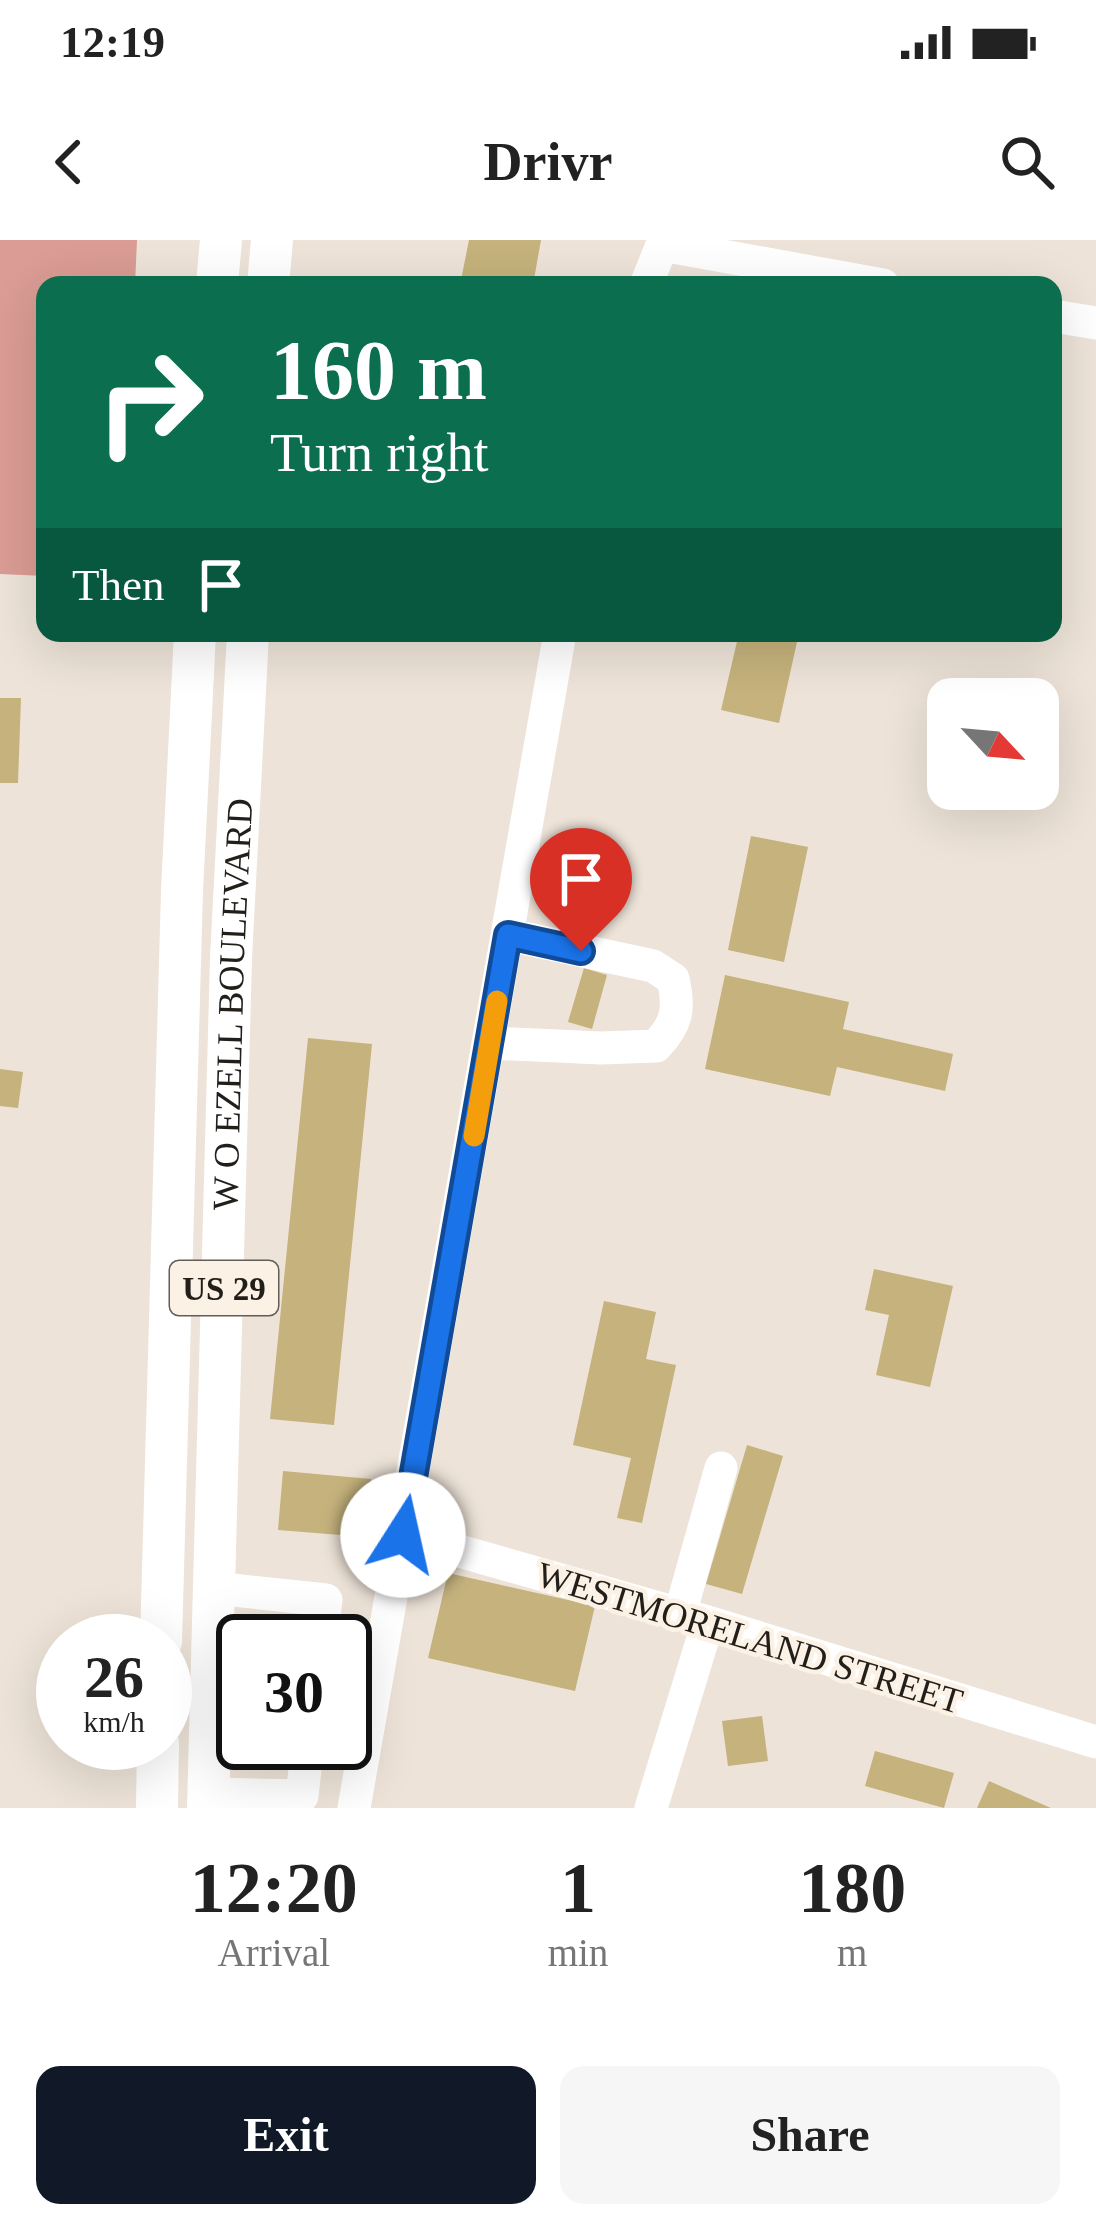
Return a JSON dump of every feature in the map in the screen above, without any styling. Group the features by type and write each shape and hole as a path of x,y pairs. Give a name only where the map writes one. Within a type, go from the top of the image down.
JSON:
{"main road":[{"path":"218,276 220,240"},
{"path":"269,276 272,240"},
{"path":"194,649 247,651"},
{"name":"W O EZELL BOULEVARD","path":"162,1614 194,649"},
{"name":"W O EZELL BOULEVARD","path":"208,1801 230,1015 247,651"},
{"path":"179,1014 230,1015"},
{"path":"165,1522 217,1528"},
{"path":"157,1808 158,1770"}],"street":[{"path":"650,276 663,243 836,276"},
{"path":"1062,317 1096,323"},
{"path":"372,1653 403,1535 558,642"},
{"path":"490,1043 656,1046 671,1030 679,1006 673,979 653,966 508,935"},
{"path":"651,1808 694,1618 721,1468"},
{"name":"WESTMORELAND STREET","path":"403,1535 694,1618 1096,1742"},
{"path":"214,1588 326,1600 324,1614"},
{"path":"208,1801 302,1796 305,1770"},
{"path":"354,1808 355,1770"}],"shaded area":[{"path":"0,240 137,240 135,276 36,276 36,576 0,574"}],"building":[{"path":"469,240 541,240 535,276 462,276"},
{"path":"737,642 797,642 779,723 721,710"},
{"path":"0,698 21,698 18,783 0,783"},
{"path":"751,836 808,847 784,962 728,950"},
{"path":"584,968 607,975 592,1029 568,1022"},
{"path":"725,975 849,1002 843,1029 953,1054 945,1091 837,1067 830,1096 705,1069"},
{"path":"308,1038 372,1044 334,1425 270,1419"},
{"path":"0,1069 23,1072 18,1108 0,1106"},
{"path":"874,1269 953,1286 930,1387 876,1375 889,1315 865,1310"},
{"path":"604,1301 656,1312 646,1359 676,1365 642,1523 617,1518 631,1458 573,1445"},
{"path":"747,1445 783,1456 742,1594 706,1584"},
{"path":"283,1471 371,1479 366,1537 278,1530"},
{"path":"448,1573 595,1606 575,1691 428,1658"},
{"path":"762,1716 768,1761 728,1766 722,1721"},
{"path":"875,1751 954,1773 944,1808 865,1786"},
{"path":"989,1781 1051,1808 977,1808"}],"slow traffic":[{"path":"474,1136 497,1001"}],"route":[{"path":"403,1535 508,935 581,951"}]}
